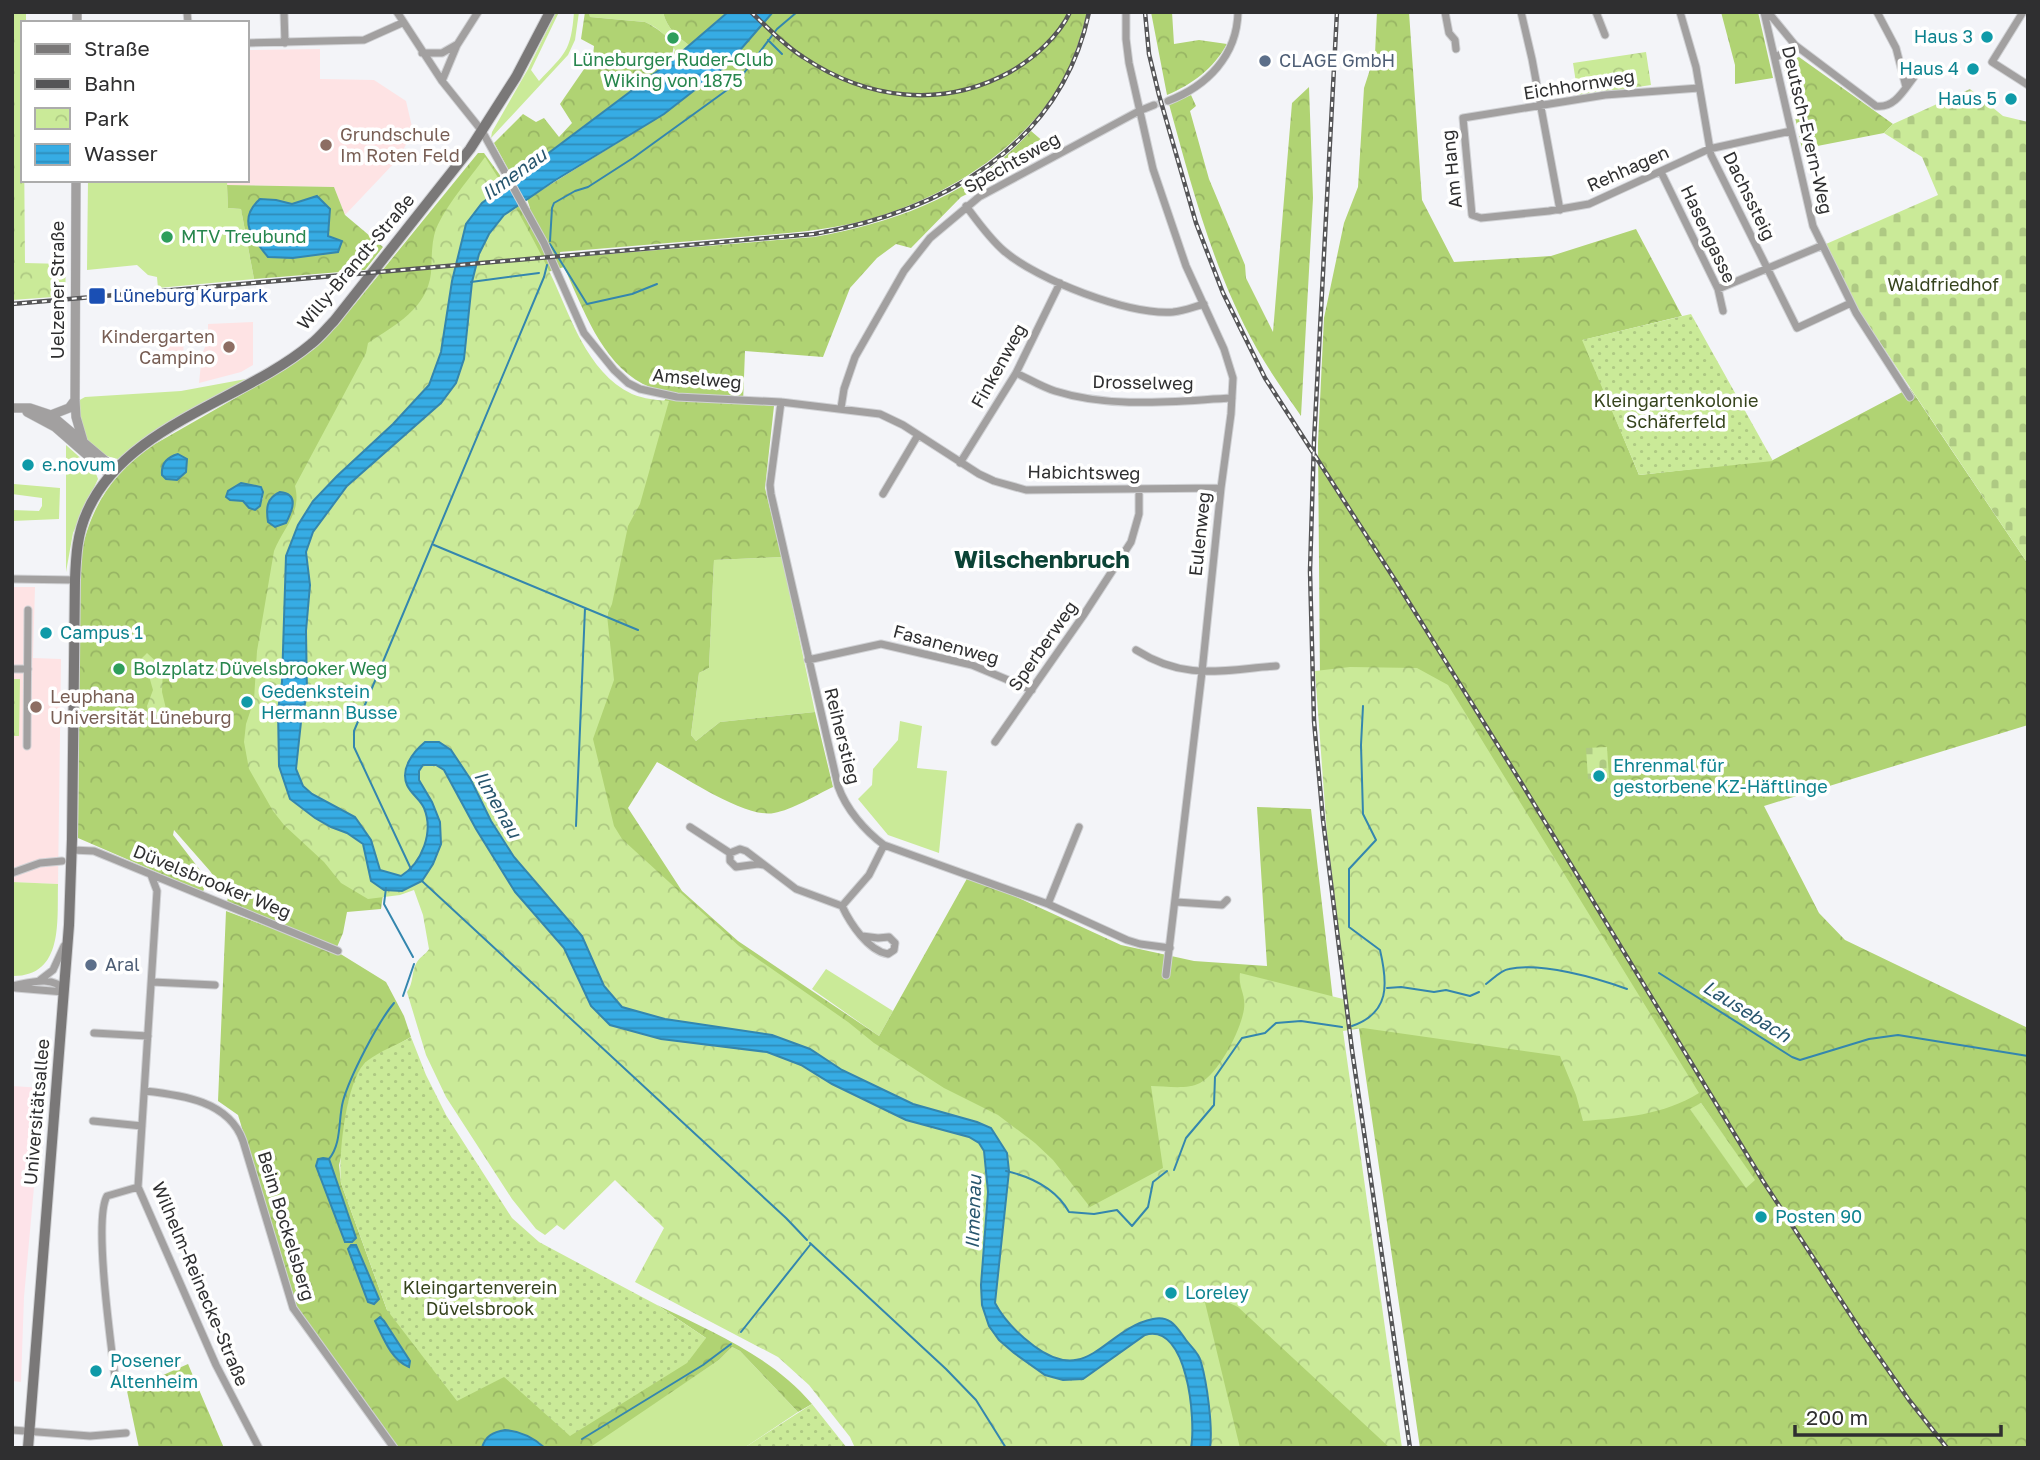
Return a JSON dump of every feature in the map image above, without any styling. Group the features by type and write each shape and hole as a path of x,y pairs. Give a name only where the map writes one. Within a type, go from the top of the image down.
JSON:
{"main road":[{"name":"Willy-Brandt-Straße","path":"75,580 77,547 83,523 92,502 113,472 154,438 312,344 372,274 482,131 516,77 550,12"},
{"name":"Universitätsallee","path":"29,1431 68,939 72,850 75,580"},
{"path":"28,1448 29,1431"}],"street":[{"path":"284,12 285,43"},
{"path":"397,12 422,53 482,131"},
{"path":"442,81 457,45 478,12"},
{"name":"Eulenweg","path":"1126,12 1126,39 1139,111 1163,203 1186,265 1230,363 1232,398 1166,975"},
{"path":"1168,101 1197,87 1216,70 1236,33 1238,12"},
{"path":"1445,12 1449,33 1455,40 1456,49"},
{"path":"1521,12 1560,210"},
{"path":"1596,12 1605,35"},
{"name":"Dachssteig","path":"1680,12 1696,67 1709,149 1797,328 1851,303"},
{"path":"1766,12 1795,45 1876,106 1891,104 1914,77"},
{"name":"Deutsch-Evern-Weg","path":"1766,12 1808,211 1821,246 1870,338 1910,397"},
{"path":"1877,12 1896,48 1906,87"},
{"path":"2023,12 1992,62 2028,85"},
{"path":"248,43 363,40 402,23"},
{"path":"422,53 442,53 457,45"},
{"path":"1775,58 1795,45"},
{"name":"Eichhornweg","path":"1464,118 1614,94 1699,88"},
{"name":"Spechtsweg","path":"841,408 844,389 855,357 904,271 930,238 979,197 1154,105"},
{"name":"Am Hang","path":"1464,118 1474,217"},
{"name":"Amselweg","path":"482,131 527,210 584,333 628,383 640,389 677,397 841,408"},
{"name":"Rehhagen","path":"1474,217 1560,210 1589,204 1709,149 1791,131"},
{"name":"Hasengasse","path":"1661,172 1718,289 1723,311"},
{"name":"Uelzener Straße","path":"76,182 75,400 76,417 83,441"},
{"path":"966,206 1005,253 1029,269 1089,295 1141,310 1172,312 1204,304"},
{"path":"1718,289 1821,246"},
{"name":"Finkenweg","path":"960,463 1016,373 1060,283"},
{"name":"Drosselweg","path":"1016,373 1053,391 1108,401 1232,398"},
{"path":"51,415 69,408 75,400"},
{"name":"Uelzener Straße","path":"66,431 75,400"},
{"name":"Reiherstieg","path":"781,402 771,494 841,796 873,837 884,845 1048,904 1127,940 1170,948"},
{"path":"12,408 41,410 51,415 113,472"},
{"path":"12,408 38,416 83,441 113,472"},
{"name":"Habichtsweg","path":"841,408 880,414 994,481 1026,490 1221,488"},
{"path":"66,431 76,417"},
{"path":"883,494 918,435"},
{"name":"Sperberweg","path":"995,742 1131,542 1139,514 1139,490"},
{"path":"12,579 75,580"},
{"path":"27,746 28,610"},
{"name":"Fasanenweg","path":"808,660 881,643 972,664 1032,691"},
{"path":"1136,650 1171,668 1202,672 1276,666"},
{"path":"12,669 28,670"},
{"path":"690,827 730,853"},
{"path":"1048,904 1079,827"},
{"path":"842,906 869,875 884,845"},
{"path":"730,853 740,849 746,851 796,889 842,906 848,919 862,936"},
{"name":"Düvelsbrooker Weg","path":"72,850 94,851 338,951"},
{"path":"730,853 730,861 736,867 764,865"},
{"path":"12,873 40,863 62,861"},
{"name":"Wilhelm-Reinecke-Straße","path":"151,875 157,891 138,1187 216,1365 259,1448"},
{"path":"1176,902 1222,905 1227,900"},
{"name":"Universitätsallee","path":"38,982 53,970 68,939"},
{"path":"12,987 55,982 64,992"},
{"path":"152,982 215,985"},
{"path":"12,987 64,992"},
{"path":"94,1033 148,1036"},
{"name":"Beim Bockelsberg","path":"145,1091 191,1098 231,1118 243,1140 297,1316 394,1448"},
{"path":"93,1121 142,1126"},
{"path":"116,1385 106,1301 102,1213 107,1196 138,1187"},
{"path":"12,1430 90,1436 126,1433"}],"shaded area":[{"name":"Grundschule Im Roten Feld","path":"320,49 320,79 374,80 406,101 413,131 399,158 345,215 334,187 227,185 227,182 248,182 248,50"},
{"name":"Kindergarten Campino","path":"253,322 253,365 241,372 199,383 202,354 208,340 208,324"},
{"path":"183,340 184,358 164,359 164,341"},
{"name":"Leuphana Universität Lüneburg","path":"12,587 35,587 33,658 61,659 58,884 12,882"},
{"path":"12,1086 43,1088 24,1297 21,1382 12,1381"}],"green space":[{"path":"12,12 26,12 26,21 21,21 21,182 24,182 25,263 65,264 66,296 12,300"},
{"path":"556,12 559,12 531,70 539,81 561,57 571,36 574,12 579,12 575,40 568,55 491,138 492,132 528,69"},
{"path":"585,12 589,12 590,17 649,24 674,45 671,61 514,180 494,143 523,114 536,122 544,118 559,137 572,123 560,104 593,56 594,46 581,39"},
{"name":"Lüneburger Ruder-Club Wiking von 1875","path":"589,12 663,12 670,28 690,46 671,61 675,50 655,27 645,22 590,17"},
{"path":"663,12 728,12 690,46 670,28"},
{"path":"773,12 1087,12 1069,66 1053,96 1036,117 997,155 975,171 927,198 877,217 826,228 560,252 561,258 814,237 844,231 903,214 959,188 1009,153 1031,131 1045,143 1021,167 961,197 911,248 896,244 877,258 850,288 823,357 745,351 743,403 774,406 765,488 782,557 714,560 709,668 699,673 691,735 696,741 720,722 815,712 833,787 788,809 762,813 732,803 657,762 628,808 682,891 738,941 879,1036 969,875 1121,945 1194,961 1267,966 1257,807 1311,809 1333,1000 1397,1448 1210,1448 648,884 611,825 587,733 626,507 661,407 669,392 643,384 616,362 595,333 564,267 493,289 504,215 519,205 523,212 530,208 527,199 664,114 728,64"},
{"path":"1151,12 1172,12 1174,44 1199,40 1227,44 1202,75 1167,95"},
{"path":"1377,12 1409,12 1422,200 1454,262 1551,256 1636,229 1682,316 1583,340 1639,475 1773,460 1910,388 2028,564 2028,725 1764,806 1819,913 1845,940 2028,1028 2028,1448 1420,1448 1361,1044 1335,840 1320,678 1318,443 1324,318 1344,223 1358,187 1364,88 1375,54","holes":["1701,1103 1755,1180 1746,1188 1690,1109"]},
{"path":"1721,12 1758,12 1773,78 1735,84 1735,65"},
{"path":"1646,52 1651,85 1578,96 1573,63"},
{"path":"1799,57 1893,124 1884,133 1802,149 1784,67 1790,60"},
{"path":"1309,87 1313,198 1301,416 1257,349 1228,290 1205,230 1169,104 1191,95 1196,106 1190,111 1209,179 1245,265 1246,278 1273,332 1292,103"},
{"name":"Waldfriedhof","path":"1970,89 2003,116 2028,122 2028,564 1859,311 1826,244 1938,195 1922,157 1884,133 1893,124"},
{"path":"478,153 484,153 507,185 482,203 381,909 347,912 337,947 227,902 228,897 210,871 174,830 173,835 207,879 203,892 78,838 80,559 84,540 97,508 105,493 126,467 155,444 286,369 314,349 355,304","holes":["262,487 263,499 249,508 243,501"]},
{"path":"485,157 527,228 591,357 616,384 632,394 669,401 640,504 628,526 612,604 607,615 614,680 593,739 614,826 622,839 739,946 874,1043 944,1088 998,1115 1035,1143 1053,1160 1090,1207 1163,1168 1151,1086 1195,1085 1214,1070 1234,1039 1242,1018 1244,1003 1240,973 1347,1000 1327,834 1315,671 1350,667 1417,668 1448,685 1699,1093 1657,1111 1583,1121 1560,1056 1363,1028 1343,1031 1402,1448 1390,1448 1238,1307 1202,1290 1240,1448 855,1448 850,1437 809,1385 778,1357 635,1282 664,1228 615,1180 564,1230 557,1225 545,1235 536,1229 512,1199 446,1097 426,1055 407,992 418,960 429,949 423,915 414,890 400,895 368,899 341,883 273,811 249,769 244,742 246,724 254,700 257,651 274,551 294,512 295,486 366,353 368,343 408,315 423,297 431,273 432,245 436,229 452,201"},
{"name":"MTV Treubund","path":"88,182 227,182 228,208 241,209 254,279 158,288 157,277 148,275 137,265 87,270"},
{"path":"227,185 334,187 345,215 383,247 365,270 254,279 241,209 228,208","holes":["317,196 328,236 338,252 293,258 267,257 276,200 292,204"]},
{"name":"Kleingartenkolonie Schäferfeld","path":"1691,314 1773,461 1639,475 1582,340"},
{"path":"246,379 151,433 118,459 107,456 92,446 83,431 78,401 85,397 181,391"},
{"path":"66,445 95,471 98,479 73,533 66,572"},
{"path":"14,484 60,488 59,519 12,521 12,510 39,511 42,506 42,498 12,494"},
{"path":"782,557 815,712 720,722 696,741 691,735 699,673 709,668 714,560"},
{"path":"147,653 163,668 162,692 167,713 164,718 148,711 147,706 153,690 149,676 132,668"},
{"path":"12,679 20,679 19,736 12,736"},
{"path":"900,721 922,726 917,768 947,771 939,853 888,835 858,799 872,785 873,769 898,740"},
{"path":"1607,747 1609,778 1588,779 1586,748"},
{"path":"12,882 58,884 58,914 57,930 49,957 41,967 29,974 12,976"},
{"path":"226,911 339,953 386,982 404,1016 411,1037 365,1063 339,1165 341,1183 387,1310 504,1376 706,1338 657,1305 760,1359 796,1387 812,1404 798,1412 740,1351 732,1347 719,1360 589,1448 545,1448 539,1442 484,1441 482,1448 396,1448 298,1310 238,1115 218,1101"},
{"path":"826,969 893,1011 879,1036 812,989"},
{"name":"Kleingartenverein Düvelsbrook","path":"411,1037 446,1115 512,1218 539,1242 657,1305 706,1338 687,1363 570,1436 504,1377 457,1401 387,1310 341,1183 342,1137 349,1100 360,1070 372,1057"},
{"path":"1701,1103 1756,1180 1746,1189 1689,1108"},
{"path":"732,1347 740,1351 798,1412 744,1448 588,1447 719,1360"},
{"path":"188,1364 224,1448 139,1448 127,1391"},
{"path":"812,1404 847,1448 744,1448"}],"water":[{"path":"728,12 773,12 728,64 664,114 504,215 489,234 479,254 472,282 464,359 456,383 441,403 347,486 313,532 306,552 310,585 306,631 307,694 296,769 303,786 312,794 355,817 371,840 380,870 401,876 420,855 428,827 424,808 407,785 406,767 425,742 439,742 451,750 471,780 491,821 514,857 582,936 604,986 622,1007 665,1019 772,1035 810,1049 842,1070 913,1104 991,1128 1007,1153 1009,1171 995,1303 1003,1315 1017,1332 1034,1346 1053,1357 1069,1360 1096,1352 1136,1325 1159,1318 1169,1321 1200,1359 1209,1405 1210,1448 1191,1448 1192,1417 1186,1377 1180,1358 1171,1343 1160,1335 1145,1335 1083,1379 1063,1380 1045,1375 999,1340 989,1326 982,1305 988,1192 984,1151 979,1143 969,1137 906,1120 832,1084 801,1065 767,1052 661,1039 610,1025 591,1006 564,948 515,892 444,770 436,765 423,765 419,771 419,780 440,822 441,844 422,881 402,891 384,890 371,881 363,844 315,818 290,799 279,766 278,710 282,682 286,556 298,525 313,501 393,424 429,385 441,352 452,281 466,224 482,203 671,61"},
{"path":"317,196 330,209 328,236 342,241 338,252 293,258 268,257 249,228 249,214 253,206 260,199 292,204"},
{"path":"178,454 187,459 186,472 177,480 166,479 162,475 164,464"},
{"path":"241,483 261,487 263,492 260,506 255,510 243,501 226,497 228,491"},
{"path":"280,492 290,496 293,504 286,523 275,527 268,522 267,508 272,497"},
{"path":"318,1159 329,1159 356,1238 352,1242 345,1242 316,1166"},
{"path":"351,1245 356,1245 379,1299 374,1304 368,1302 348,1249"},
{"path":"380,1317 410,1361 409,1367 397,1359 388,1347 375,1321"},
{"path":"505,1430 526,1436 545,1448 482,1448 490,1435"}],"waterway":[{"path":"550,241 554,203 588,187 633,158 727,90 744,73 777,29 797,12"},
{"path":"768,40 782,54"},
{"path":"550,244 587,304 632,294 657,284"},
{"path":"411,869 354,747 354,731 547,265"},
{"path":"471,282 539,273"},
{"path":"434,545 638,630"},
{"path":"576,826 585,608"},
{"path":"1352,1026 1374,1013 1380,1005 1385,986 1380,950 1349,927 1349,869 1376,840 1363,814 1363,706"},
{"path":"422,881 807,1240"},
{"path":"386,888 384,904 413,957"},
{"path":"403,996 414,964"},
{"name":"Lausebach","path":"1486,984 1506,970 1522,967 1552,969 1627,989"},
{"name":"Lausebach","path":"1659,973 1800,1060 1869,1039 1898,1035 2028,1056"},
{"name":"Lausebach","path":"1387,988 1401,987 1434,992 1446,990 1470,996 1479,992"},
{"path":"329,1159 338,1139 343,1101 352,1078 373,1036 394,1003"},
{"name":"Lausebach","path":"1174,1170 1186,1138 1214,1105 1215,1077 1242,1038 1265,1033 1276,1023 1301,1021 1342,1027"},
{"name":"Lausebach","path":"1006,1171 1042,1185 1057,1197 1069,1212 1094,1214 1117,1210 1132,1226 1148,1207 1153,1182 1167,1171"},
{"path":"810,1243 976,1400 1006,1448"},
{"path":"741,1332 810,1245"},
{"path":"582,1439 703,1365 731,1344"}],"tunnel":[{"path":"1154,105 1168,101"}],"railway":[{"path":"751,12 789,47 827,72 853,83 905,95 958,91 984,84 1010,72 1028,61 1044,46 1059,30 1070,12"},
{"path":"12,304 814,234 861,224 906,209 949,190 988,165 1023,136 1052,101 1074,59 1089,12"},
{"path":"1145,12 1149,54 1196,223 1223,293 1265,378 1522,784 1763,1181 1863,1334 1909,1400 1947,1448"},
{"path":"1337,12 1314,441 1310,571 1314,721 1323,820 1352,1050 1410,1448"}],"place":[{"name":"Haus 3","path":"1987,37"},
{"name":"Lüneburger Ruder-Club Wiking von 1875","path":"673,38"},
{"name":"CLAGE GmbH","path":"1265,61"},
{"name":"Haus 4","path":"1973,69"},
{"name":"Haus 5","path":"2011,99"},
{"name":"Grundschule Im Roten Feld","path":"326,145"},
{"name":"MTV Treubund","path":"167,237"},
{"name":"Lüneburg Kurpark","path":"97,296"},
{"name":"Kindergarten Campino","path":"229,347"},
{"name":"e.novum","path":"28,465"},
{"name":"Campus 1","path":"46,633"},
{"name":"Bolzplatz Düvelsbrooker Weg","path":"119,669"},
{"name":"Gedenkstein Hermann Busse","path":"247,702"},
{"name":"Leuphana Universität Lüneburg","path":"36,707"},
{"name":"Ehrenmal für gestorbene KZ-Häftlinge","path":"1599,776"},
{"name":"Aral","path":"91,965"},
{"name":"Posten 90","path":"1761,1217"},
{"name":"Loreley","path":"1171,1293"},
{"name":"Posener Altenheim","path":"96,1371"}],"district":[{"name":"Wilschenbruch","path":"1042,560"}],"water label":[{"name":"Ilmenau","path":"514,174"},
{"name":"Ilmenau","path":"498,804"},
{"name":"Ilmenau","path":"973,1212"}]}
